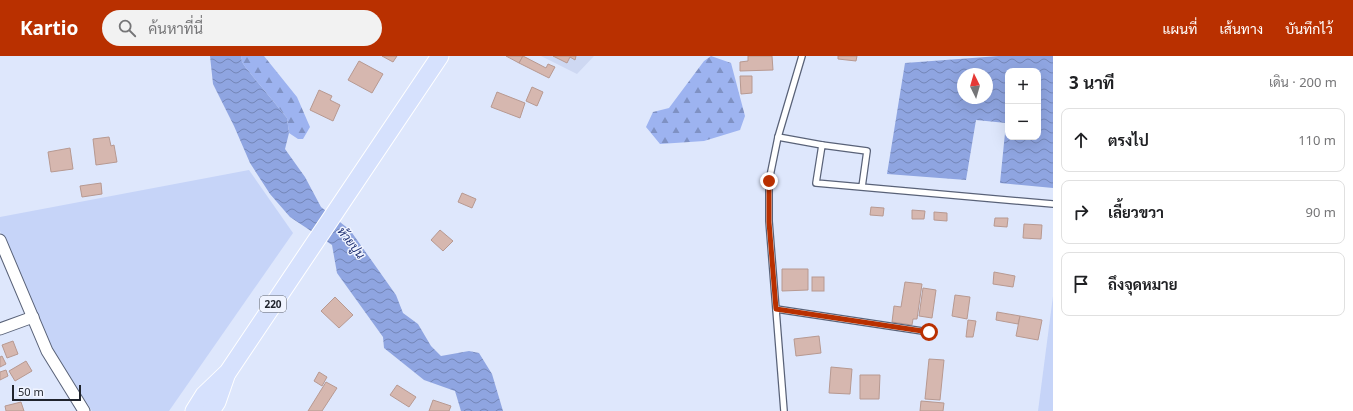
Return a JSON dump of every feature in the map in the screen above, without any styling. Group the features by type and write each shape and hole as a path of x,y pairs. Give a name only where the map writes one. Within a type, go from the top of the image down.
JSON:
{"main road":[{"name":"220","path":"194,411 204,395 228,372 440,56"},
{"name":"220","path":"211,411 217,402 228,372"}],"street":[{"path":"0,240 47,351 84,411"},
{"path":"0,329 33,317"}],"lane":[{"path":"784,411 769,222 769,181 778,137 802,56"},
{"path":"778,137 867,151 862,187"},
{"path":"822,145 816,183 1053,204"},
{"path":"776,309 929,332"}],"shaded area":[{"path":"541,56 594,56 577,74"},
{"path":"249,170 293,233 169,411 92,411 48,343 0,231 0,217"},
{"path":"1053,296 1053,411 1038,411"}],"green space":[{"path":"241,56 264,56 297,97 310,127 303,139 298,139 289,133 287,118 246,68 242,62"},
{"path":"711,56 731,63 745,116 740,130 704,141 660,144 646,127 653,112 669,108 704,61"}],"water":[{"name":"ห้วยปูน","path":"210,56 241,56 242,62 246,68 287,118 289,133 285,149 305,177 321,207 350,230 396,295 403,313 418,324 431,346 441,356 469,351 479,353 492,374 503,411 461,411 455,391 424,380 384,348 383,337 337,273 332,245 290,217 270,194 250,163 234,126 213,84"},
{"path":"999,56 1053,56 1053,188 1000,183 1005,133 1005,140 1041,140 1041,68 1005,68 1005,123 976,120 966,180 887,174 905,63"}],"building":[{"path":"382,56 397,56 393,62"},
{"path":"506,56 523,56 519,63"},
{"path":"523,56 546,68 548,64 555,67 549,78 519,63"},
{"path":"553,56 576,56 575,60 570,57 567,63"},
{"path":"748,56 772,56 773,70 740,71 740,62 748,61"},
{"path":"838,56 857,56 856,61 838,59"},
{"path":"359,61 383,74 372,93 348,80"},
{"path":"740,76 752,76 752,93 741,94"},
{"path":"532,87 543,92 537,106 526,101"},
{"path":"319,90 332,96 330,100 340,105 333,121 310,110"},
{"path":"497,92 525,103 520,118 491,107"},
{"path":"109,137 111,146 114,145 117,162 96,165 93,139"},
{"path":"70,148 73,169 51,172 48,152"},
{"path":"101,183 102,194 82,197 80,186"},
{"path":"462,193 476,199 472,208 458,202"},
{"path":"871,207 884,208 883,216 870,215"},
{"path":"912,210 925,211 924,219 912,219"},
{"path":"934,212 947,213 947,221 934,220"},
{"path":"995,218 1008,218 1007,227 994,226"},
{"path":"1024,224 1042,225 1041,239 1023,238"},
{"path":"440,230 453,241 443,251 431,240"},
{"path":"782,269 808,269 808,290 782,291"},
{"path":"994,272 1015,276 1013,287 993,284"},
{"path":"812,277 824,277 824,291 812,291"},
{"path":"905,282 922,284 917,319 913,319 912,325 892,322 894,306 901,307"},
{"path":"923,288 936,290 932,318 919,316"},
{"path":"955,295 970,297 967,319 952,316"},
{"path":"335,297 353,315 339,328 321,311"},
{"path":"997,312 1020,316 1018,324 996,320"},
{"path":"1020,316 1042,320 1038,340 1016,336"},
{"path":"968,320 976,321 973,337 966,337"},
{"path":"819,336 821,353 796,356 794,339"},
{"path":"13,341 18,354 7,358 2,345"},
{"path":"2,356 6,364 0,367 0,357"},
{"path":"929,359 944,360 940,400 925,399"},
{"path":"26,361 32,371 15,381 9,371"},
{"path":"831,367 852,369 850,394 829,393"},
{"path":"6,370 8,376 0,380 0,372"},
{"path":"319,372 327,377 322,386 314,381"},
{"path":"860,375 880,375 879,399 860,399"},
{"path":"326,382 337,388 322,411 308,411"},
{"path":"397,385 416,397 409,407 390,395"},
{"path":"433,400 451,406 449,411 429,411"},
{"path":"921,401 944,403 943,411 920,411"},
{"path":"21,402 24,411 6,411 5,406"}],"route":[{"path":"769,181 769,222 776,309 929,332"}]}
